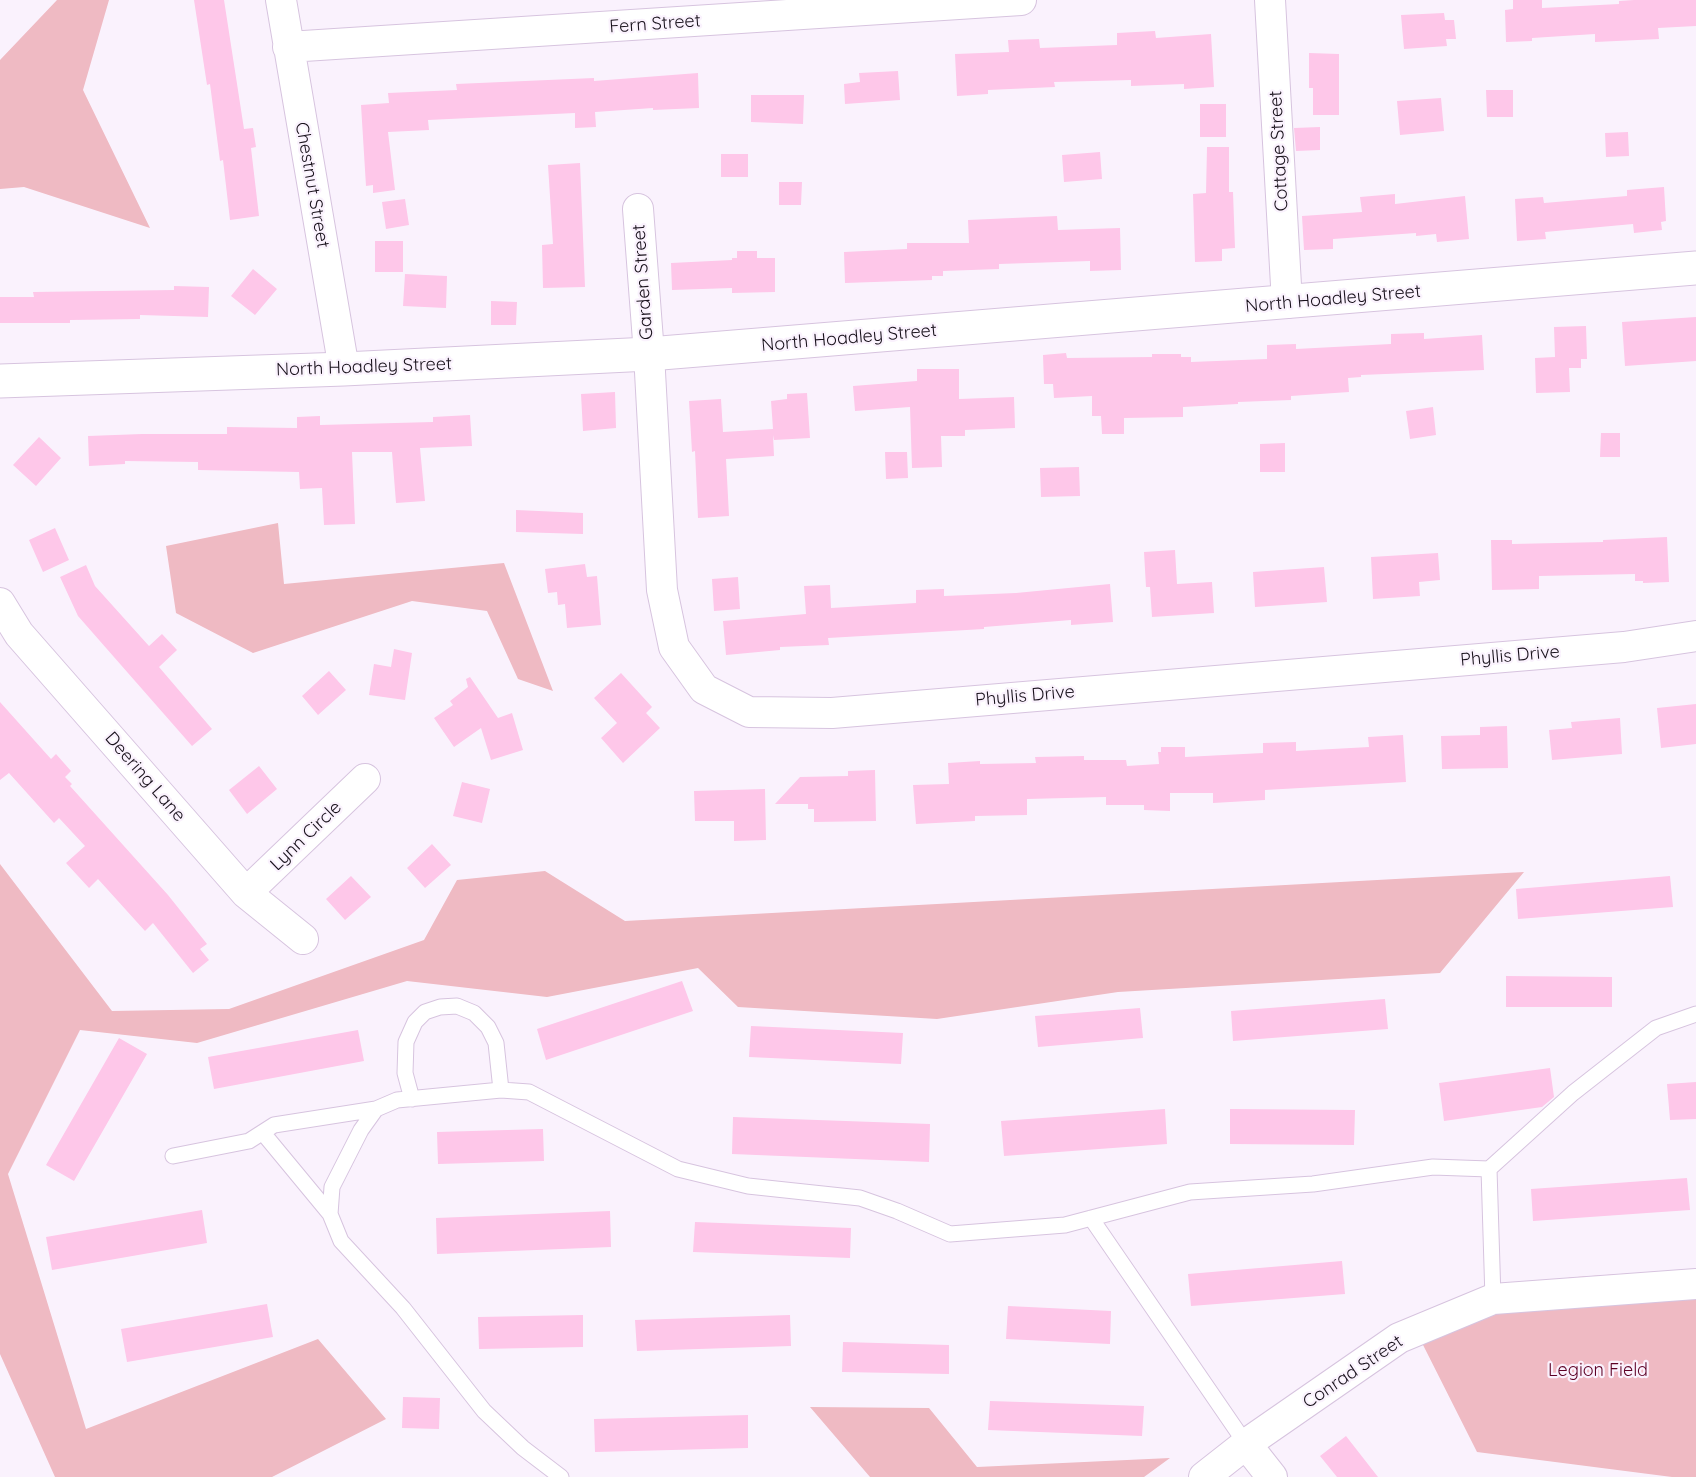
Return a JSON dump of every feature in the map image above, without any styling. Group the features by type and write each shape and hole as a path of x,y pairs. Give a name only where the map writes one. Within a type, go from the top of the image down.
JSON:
{"street":[{"name":"Chestnut Street","path":"281,0 344,369"},
{"name":"Fern Street","path":"288,47 1021,0"},
{"name":"Cottage Street","path":"1270,0 1287,303"},
{"name":"Garden Street","path":"638,209 649,354"},
{"name":"North Hoadley Street","path":"0,381 344,369 649,354 1696,268"},
{"name":"Phyllis Drive","path":"649,354 662,590 674,647 704,689 749,712 832,713 1624,647 1696,636"},
{"name":"Deering Lane","path":"0,603 19,634 246,893 303,939"},
{"name":"Lynn Circle","path":"246,893 365,779"},
{"name":"Conrad Street","path":"1204,1477 1246,1444 1399,1338 1493,1299 1696,1284"},
{"path":"1246,1444 1272,1477"}],"lane":[{"path":"412,1099 405,1073 406,1042 415,1022 425,1012 440,1007 457,1006 466,1009 474,1013 488,1027 496,1043 501,1090"},
{"path":"173,1156 249,1141 274,1125 376,1109 397,1100 501,1090 529,1092 678,1169 748,1186 860,1198 950,1234 1065,1225 1190,1192 1313,1184 1432,1167 1489,1169 1573,1093 1656,1028 1696,1014"},
{"path":"330,1214 332,1188 360,1130 376,1109"},
{"path":"262,1133 330,1214 341,1241 403,1308 484,1411 550,1475"},
{"path":"1489,1169 1493,1299"},
{"path":"1090,1218 1246,1444"}],"green space":[{"path":"57,0 109,0 83,90 150,228 24,187 0,189 0,60"},
{"path":"278,523 284,584 504,563 553,691 518,679 487,611 412,601 253,653 176,613 166,546"},
{"path":"0,864 112,1011 229,1009 424,940 457,880 545,871 625,921 1524,872 1440,973 1118,992 937,1019 738,1007 698,968 547,997 407,981 197,1043 80,1030 8,1174 86,1429 318,1339 386,1419 272,1477 55,1477 0,1354"},
{"name":"Legion Field","path":"1696,1269 1696,1477 1672,1477 1477,1452 1418,1335 1509,1284"},
{"path":"810,1407 929,1408 977,1467 1170,1458 1144,1477 870,1477"}],"building":[{"path":"194,0 224,0 244,129 253,128 256,147 251,148 259,216 230,220 223,160 220,161 210,84 207,85"},
{"path":"1513,0 1542,0 1542,8 1619,4 1619,1 1634,0 1696,0 1696,26 1658,28 1659,39 1595,42 1595,34 1506,42 1505,10 1513,9"},
{"path":"1444,13 1445,20 1454,20 1456,39 1446,39 1447,46 1404,49 1401,15"},
{"path":"1155,31 1156,38 1211,34 1214,87 1184,89 1184,84 1131,86 1131,80 1054,82 1055,87 988,90 988,94 957,96 955,54 1009,52 1008,40 1039,39 1040,48 1117,45 1117,33"},
{"path":"1309,53 1339,54 1339,115 1313,115 1313,88 1309,88"},
{"path":"898,71 900,100 845,104 844,84 860,82 859,73"},
{"path":"698,73 699,108 595,112 596,127 575,128 575,113 428,120 429,130 388,132 395,190 373,193 373,185 366,186 361,105 389,103 388,93 457,90 456,84 594,78 594,81"},
{"path":"1486,90 1513,90 1513,117 1487,117"},
{"path":"751,95 804,95 803,124 751,122"},
{"path":"1441,98 1444,131 1400,135 1397,101"},
{"path":"1200,104 1226,104 1226,137 1200,137"},
{"path":"1320,127 1320,150 1296,151 1294,128"},
{"path":"1628,132 1629,156 1606,157 1605,133"},
{"path":"1207,147 1229,147 1229,192 1233,192 1235,248 1222,249 1222,261 1195,262 1193,194 1206,193"},
{"path":"1100,152 1102,179 1064,182 1062,155"},
{"path":"721,154 748,154 748,177 721,177"},
{"path":"580,163 585,287 543,288 542,245 553,244 548,165"},
{"path":"779,182 802,182 801,205 779,205"},
{"path":"1664,187 1666,221 1661,222 1662,230 1634,233 1633,224 1545,232 1546,239 1517,241 1515,199 1543,197 1544,203 1627,196 1627,190"},
{"path":"1395,194 1395,204 1465,196 1469,239 1437,242 1436,234 1416,236 1416,233 1333,239 1333,249 1304,250 1302,216 1362,212 1360,197"},
{"path":"405,199 409,225 386,229 382,202"},
{"path":"1057,216 1058,230 1120,228 1121,270 1090,271 1090,261 999,264 999,269 943,271 943,276 932,276 932,280 845,283 844,252 907,249 907,243 969,243 968,220"},
{"path":"375,241 403,241 403,272 375,272"},
{"path":"737,251 757,251 757,258 775,258 775,292 732,293 732,288 672,290 671,263 732,260 732,258 737,258"},
{"path":"253,269 277,289 255,315 231,296"},
{"path":"405,274 447,276 446,308 403,306"},
{"path":"174,286 209,287 208,317 140,315 140,319 70,320 70,323 0,323 0,297 34,297 33,292 174,290"},
{"path":"491,301 517,302 516,325 491,325"},
{"path":"1696,317 1696,361 1625,366 1622,322"},
{"path":"1586,326 1587,359 1581,359 1581,368 1569,368 1570,392 1536,393 1535,358 1555,357 1554,327"},
{"path":"1424,333 1424,339 1482,335 1484,370 1361,375 1361,377 1348,378 1349,392 1291,396 1291,400 1183,407 1183,417 1124,418 1124,434 1102,434 1101,416 1092,416 1092,396 1054,398 1053,384 1044,384 1043,355 1066,353 1067,358 1152,357 1152,354 1181,354 1181,357 1191,357 1191,362 1267,359 1267,345 1296,344 1296,349 1391,344 1391,334"},
{"path":"917,369 959,369 959,399 1014,397 1015,428 965,430 965,436 941,436 942,467 912,468 910,407 855,411 853,386 917,381"},
{"path":"615,392 616,428 583,431 581,394"},
{"path":"807,393 810,438 774,440 773,435 774,456 726,459 729,516 698,518 695,451 692,452 689,401 721,399 723,432 773,429 771,401 787,399 787,394"},
{"path":"1433,407 1436,435 1410,439 1406,411"},
{"path":"470,415 472,446 420,448 425,501 396,503 392,452 352,452 355,524 324,525 322,488 300,489 299,472 198,470 198,462 125,461 125,464 89,466 88,436 227,434 227,427 297,428 297,417 320,416 320,425 433,422 433,417"},
{"path":"1601,433 1620,433 1620,457 1600,457"},
{"path":"39,437 61,458 36,486 13,465"},
{"path":"1285,443 1285,472 1260,472 1260,444"},
{"path":"885,452 907,452 908,478 886,479"},
{"path":"1079,467 1080,496 1041,497 1040,468"},
{"path":"516,510 583,513 583,534 516,532"},
{"path":"55,528 69,560 43,572 29,540"},
{"path":"1667,537 1669,582 1643,583 1643,581 1635,581 1635,574 1539,576 1539,589 1492,590 1491,540 1512,540 1512,544 1603,542 1603,540"},
{"path":"1175,550 1177,584 1212,582 1214,613 1152,617 1150,587 1146,587 1144,552"},
{"path":"1438,553 1440,580 1419,582 1420,596 1373,599 1371,557"},
{"path":"585,564 587,577 597,576 601,625 567,628 565,604 558,605 557,592 548,593 545,569"},
{"path":"86,565 95,586 149,646 162,634 177,650 159,667 212,729 192,746 78,616 60,577"},
{"path":"1324,567 1327,602 1255,607 1253,572"},
{"path":"738,577 740,609 714,611 712,579"},
{"path":"1110,584 1113,622 1071,625 1071,620 984,627 984,629 828,638 829,645 780,647 780,650 726,655 723,621 806,614 804,586 830,585 831,608 916,603 916,590 944,589 944,596 1016,593"},
{"path":"394,649 412,653 405,700 369,695 374,664 391,667"},
{"path":"329,671 346,690 318,715 302,696"},
{"path":"621,673 652,707 646,713 660,728 623,763 601,738 617,723 594,698"},
{"path":"470,677 498,718 512,713 523,750 491,760 481,728 454,747 434,718 453,705 450,701 468,687 466,679"},
{"path":"0,702 51,759 56,754 71,771 65,777 72,784 70,786 168,895 207,944 200,949 209,960 193,973 153,923 145,931 98,879 89,888 66,863 85,846 59,818 54,823 9,773 0,780"},
{"path":"1696,704 1696,744 1661,748 1657,708"},
{"path":"1620,718 1622,754 1552,760 1549,730 1572,728 1571,722"},
{"path":"1507,726 1508,768 1442,769 1441,736 1480,735 1480,727"},
{"path":"1403,735 1406,782 1265,790 1265,800 1213,803 1213,793 1170,793 1170,811 1144,810 1144,805 1106,805 1106,797 1027,799 1027,815 975,816 975,821 916,824 913,785 949,784 948,763 980,761 980,764 1036,763 1035,757 1084,756 1084,760 1126,760 1127,766 1159,764 1158,752 1161,752 1161,747 1185,747 1185,757 1263,753 1263,743 1296,742 1296,751 1369,747 1368,737"},
{"path":"259,766 277,789 247,814 229,790"},
{"path":"875,770 876,821 814,822 814,809 808,809 808,804 775,804 800,777 848,776 848,771"},
{"path":"462,782 490,789 482,823 453,816"},
{"path":"765,789 766,840 734,841 734,821 695,821 694,791"},
{"path":"432,844 451,865 425,888 407,868"},
{"path":"351,876 371,897 345,920 326,899"},
{"path":"1670,876 1673,907 1518,919 1516,889"},
{"path":"1506,976 1612,977 1612,1007 1506,1007"},
{"path":"682,981 693,1011 546,1060 537,1029"},
{"path":"1385,999 1388,1029 1233,1041 1231,1011"},
{"path":"1140,1008 1143,1038 1038,1047 1035,1016"},
{"path":"751,1026 903,1033 901,1064 749,1057"},
{"path":"358,1030 364,1061 214,1089 208,1057"},
{"path":"119,1038 147,1054 74,1181 46,1165"},
{"path":"1550,1068 1554,1097 1542,1107 1444,1121 1439,1083"},
{"path":"1696,1082 1696,1119 1670,1120 1667,1084"},
{"path":"1165,1109 1167,1144 1004,1156 1001,1121"},
{"path":"1230,1109 1355,1110 1354,1145 1230,1144"},
{"path":"733,1117 930,1124 929,1162 732,1154"},
{"path":"543,1129 544,1161 438,1164 437,1132"},
{"path":"1687,1178 1690,1210 1533,1221 1531,1189"},
{"path":"202,1210 207,1243 52,1270 46,1237"},
{"path":"610,1211 611,1247 437,1254 436,1218"},
{"path":"695,1222 851,1228 850,1258 693,1252"},
{"path":"1342,1261 1345,1294 1191,1306 1188,1274"},
{"path":"267,1304 273,1337 127,1362 121,1329"},
{"path":"1008,1306 1111,1311 1110,1344 1006,1339"},
{"path":"583,1315 583,1347 479,1349 478,1317"},
{"path":"790,1315 791,1346 637,1351 635,1320"},
{"path":"843,1342 949,1345 949,1374 842,1372"},
{"path":"403,1397 440,1398 439,1429 402,1428"},
{"path":"990,1401 1144,1406 1142,1436 988,1430"},
{"path":"748,1415 748,1448 595,1452 594,1419"},
{"path":"1346,1436 1378,1477 1337,1477 1320,1456"}]}
